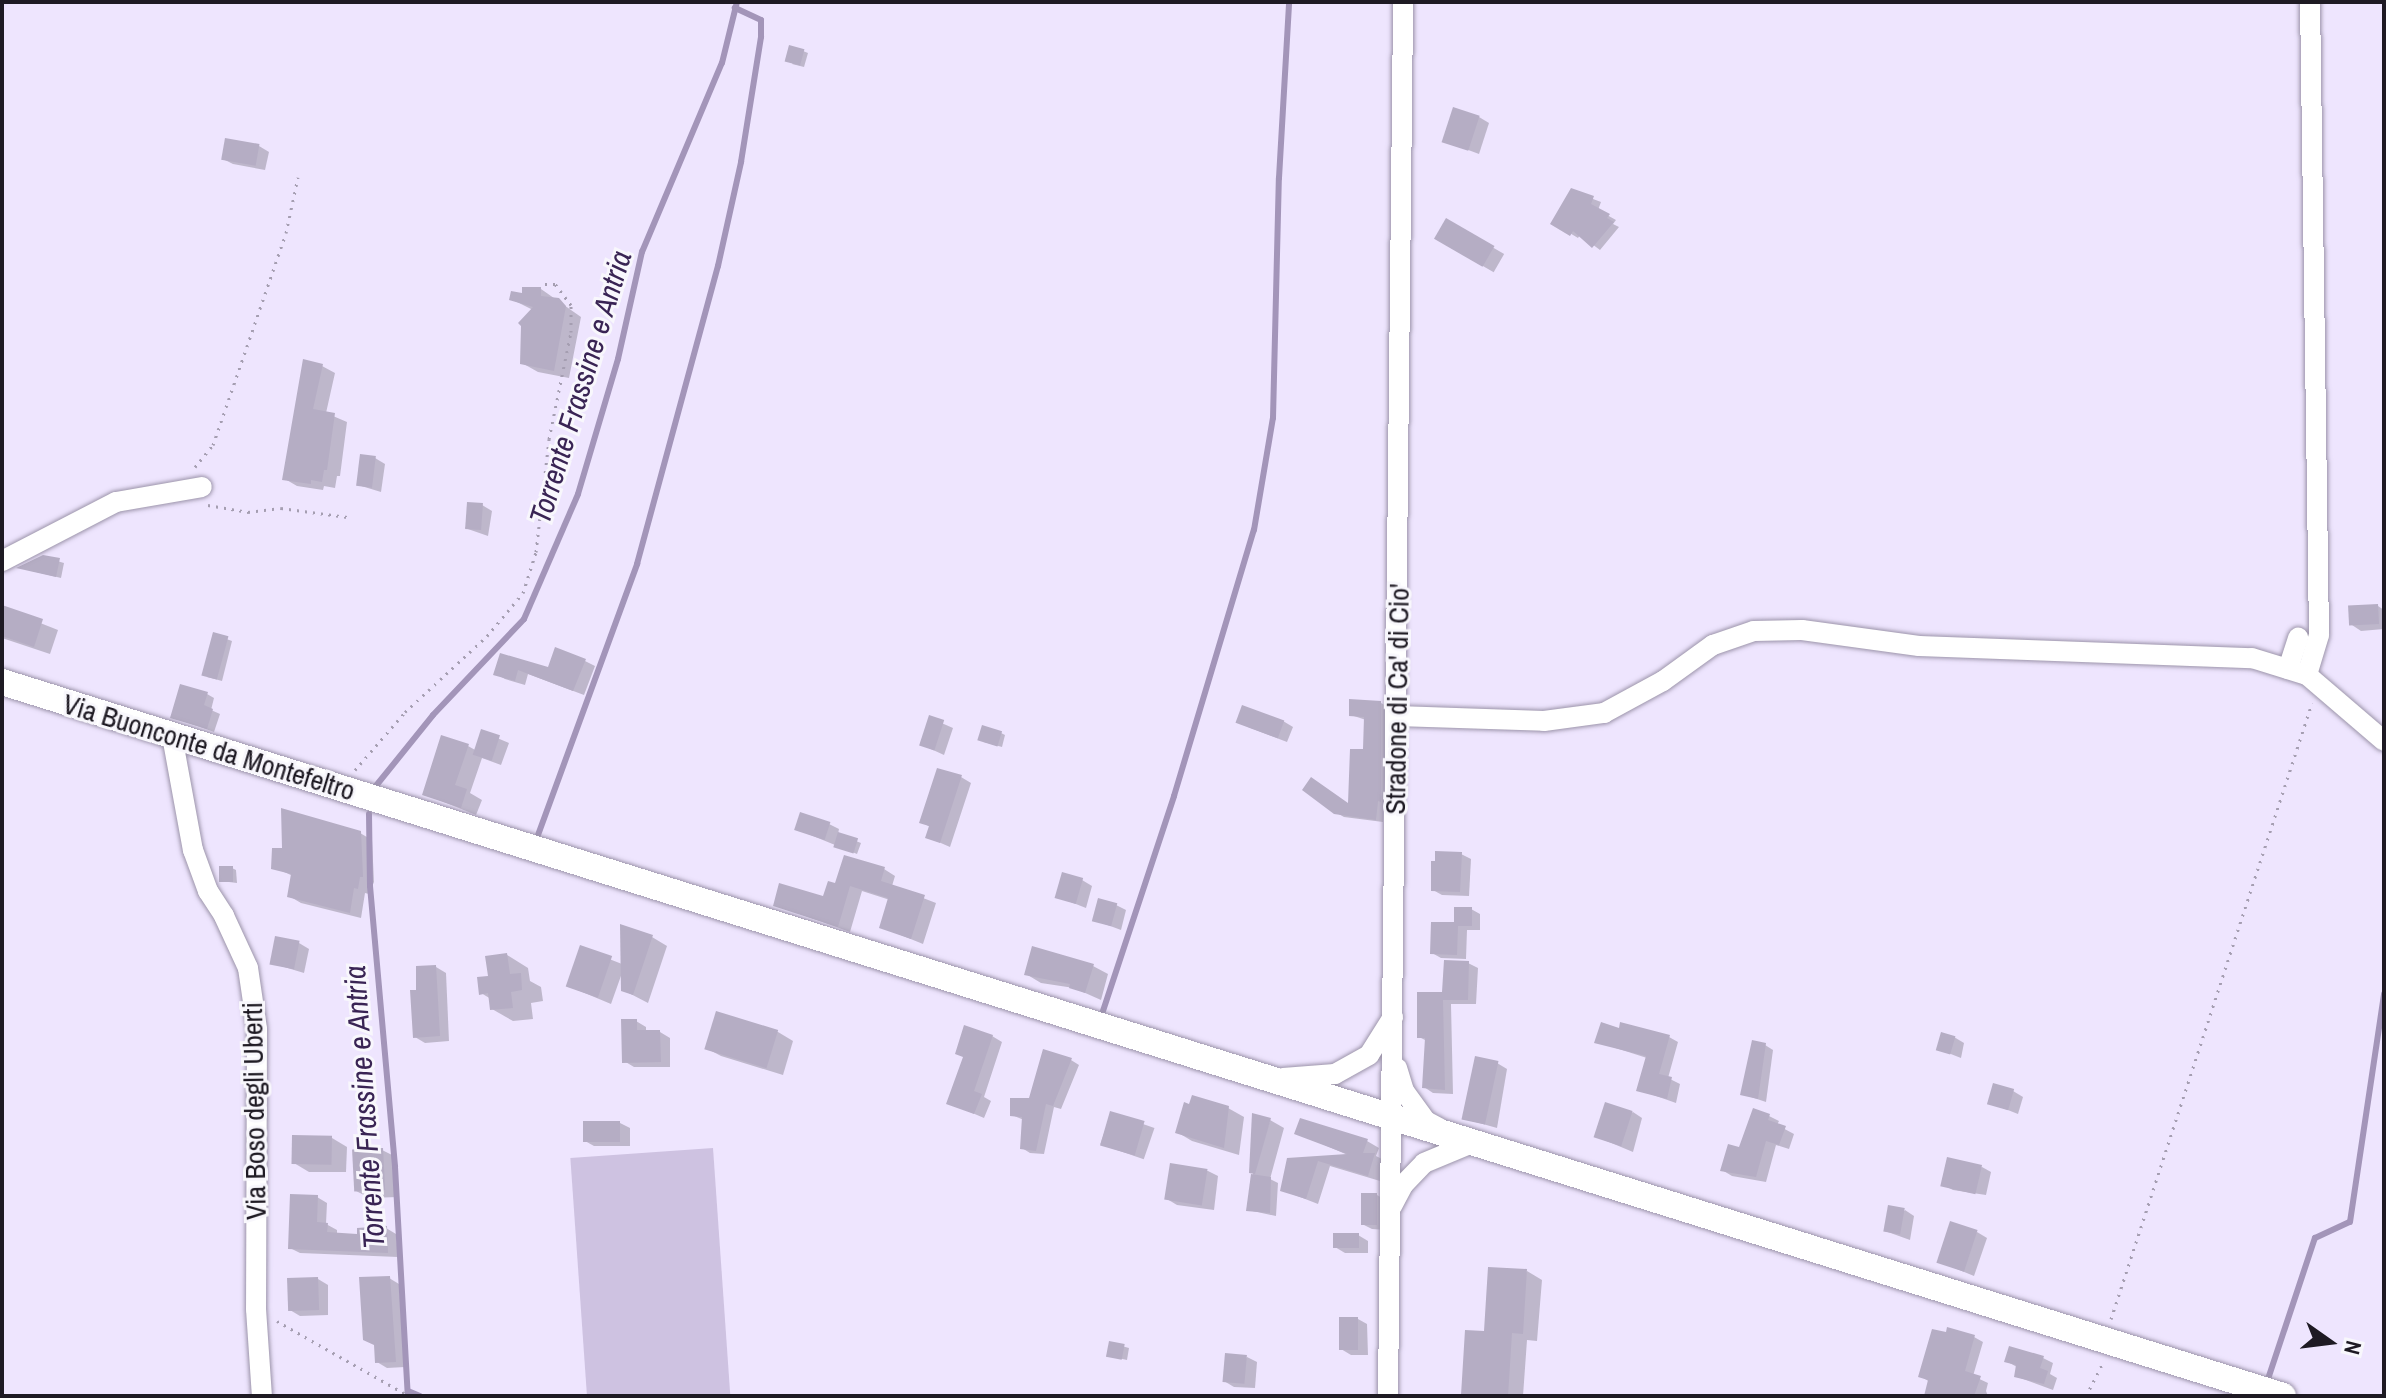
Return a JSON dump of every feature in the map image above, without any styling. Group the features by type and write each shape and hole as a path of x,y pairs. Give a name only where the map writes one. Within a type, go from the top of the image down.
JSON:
{"street":[{"name":"Stradone di Ca' di Cio'","path":"1388,1396 1403,2"},
{"path":"2304,676 2319,635 2310,2"},
{"path":"2,561 116,502 175,492 205,496"},
{"path":"1397,716 1544,721 1604,713 1663,681 1713,645 1754,631 1802,630 1919,646 2252,658 2304,676 2384,741"},
{"path":"2298,638 2304,676"},
{"name":"Via Buonconte da Montefeltro","path":"2,682 2283,1396"},
{"name":"Via Boso degli Uberti","path":"172,736 193,850 208,891 224,916 248,968 257,1029 256,1309 262,1396"},
{"path":"1258,1077 1299,1078 1335,1074 1369,1055 1393,1017"},
{"path":"1393,1046 1404,1091 1426,1121 1464,1141"},
{"path":"1391,1210 1403,1185 1424,1163 1464,1141"}],"path":[{"path":"175,492 213,445 286,233 298,177"},
{"path":"339,788 405,712 487,636 523,593 536,552 549,439 571,332 571,305 555,284 545,284"},
{"path":"205,496 248,512 281,508 347,517"},
{"path":"2086,1396 2107,1343 2304,676"},
{"path":"256,1309 409,1396"}],"shaded area":[{"path":"713,1148 730,1396 587,1396 570,1158"}],"building":[{"path":"789,45 804,49 800,66 785,61"},
{"path":"1453,107 1480,116 1468,151 1442,142"},
{"path":"225,138 259,144 256,166 221,160"},
{"path":"1571,188 1594,196 1591,204 1610,214 1607,218 1614,222 1592,248 1573,231 1570,236 1550,224"},
{"path":"1446,218 1494,246 1482,267 1434,239"},
{"path":"522,287 541,287 541,296 559,298 566,306 554,371 520,364 521,326 518,323 533,307 509,300 511,291 522,293"},
{"path":"303,359 323,364 313,409 335,413 327,470 324,470 322,482 311,480 311,484 282,480"},
{"path":"360,454 376,456 372,488 356,486"},
{"path":"467,502 483,503 481,530 465,529"},
{"path":"43,555 60,558 56,577 16,568"},
{"path":"2378,604 2379,624 2349,626 2348,606"},
{"path":"2,605 43,619 34,647 2,636"},
{"path":"213,632 228,636 217,680 201,675"},
{"path":"555,647 586,659 573,691 518,670 515,681 493,675 500,653 548,667"},
{"path":"180,684 208,692 204,705 213,709 207,729 170,718"},
{"path":"1349,699 1381,701 1381,802 1378,801 1376,820 1334,814 1302,790 1311,777 1348,803 1350,749 1363,749 1364,717 1349,716"},
{"path":"1242,705 1284,720 1278,738 1236,723"},
{"path":"929,715 944,720 934,750 919,745"},
{"path":"982,725 1002,731 997,746 977,740"},
{"path":"481,729 500,735 492,761 473,755"},
{"path":"441,735 469,744 455,785 467,789 461,808 422,795"},
{"path":"937,768 962,775 940,843 925,838 929,826 919,823"},
{"path":"281,808 361,831 363,877 360,877 358,889 354,888 350,913 287,897 291,874 271,869 272,848 282,848"},
{"path":"800,812 830,822 825,840 794,830"},
{"path":"838,832 858,838 853,853 833,847"},
{"path":"1435,851 1462,852 1460,892 1431,891 1431,861 1435,861"},
{"path":"844,855 885,867 881,881 925,895 911,939 879,928 888,898 850,886 838,927 773,906 779,883 823,896 828,881 835,883"},
{"path":"219,866 233,866 233,882 219,882"},
{"path":"1062,872 1083,878 1076,904 1055,898"},
{"path":"1098,898 1117,903 1111,926 1092,921"},
{"path":"1454,907 1472,907 1472,926 1458,926 1457,955 1430,954 1431,922 1454,922"},
{"path":"620,924 653,935 633,995 621,991"},
{"path":"275,936 300,941 294,969 269,964"},
{"path":"580,945 612,956 598,998 566,987"},
{"path":"1032,946 1094,964 1085,993 1069,988 1070,984 1024,975"},
{"path":"507,953 510,974 521,973 522,990 511,992 513,1008 490,1010 488,993 479,995 477,977 488,976 485,956"},
{"path":"1444,960 1469,961 1468,1000 1443,1000 1445,1090 1422,1088 1425,1038 1417,1038 1417,992 1442,992"},
{"path":"436,965 440,1036 413,1038 410,990 416,990 416,966"},
{"path":"716,1011 778,1030 766,1068 704,1049"},
{"path":"621,1019 637,1019 637,1030 660,1030 661,1062 622,1063"},
{"path":"1601,1022 1619,1028 1620,1022 1670,1035 1659,1074 1672,1077 1667,1099 1636,1091 1646,1056 1594,1043"},
{"path":"964,1025 993,1035 974,1091 982,1094 974,1114 946,1104 963,1057 955,1054"},
{"path":"1941,1032 1955,1036 1950,1054 1936,1050"},
{"path":"1752,1040 1766,1043 1758,1099 1740,1095"},
{"path":"1043,1049 1072,1058 1053,1106 1046,1104 1036,1151 1020,1149 1022,1117 1010,1116 1010,1098 1029,1098"},
{"path":"1475,1056 1498,1061 1485,1125 1461,1120"},
{"path":"1993,1083 2014,1089 2008,1110 1987,1104"},
{"path":"1192,1095 1229,1106 1224,1148 1175,1133 1184,1102 1189,1104"},
{"path":"1605,1102 1633,1111 1621,1146 1594,1137"},
{"path":"1753,1108 1770,1114 1768,1120 1786,1126 1779,1145 1766,1141 1756,1177 1720,1171 1728,1144 1739,1147"},
{"path":"1110,1111 1145,1121 1135,1156 1100,1146"},
{"path":"1252,1113 1271,1118 1255,1174 1249,1173"},
{"path":"1300,1118 1368,1139 1363,1153 1375,1153 1368,1176 1318,1161 1306,1199 1280,1191 1287,1158 1347,1154 1294,1134"},
{"path":"583,1121 620,1121 620,1142 583,1142"},
{"path":"292,1135 332,1136 331,1165 291,1164"},
{"path":"383,1148 385,1190 354,1192 352,1150"},
{"path":"1947,1157 1982,1165 1975,1194 1940,1186"},
{"path":"1170,1163 1208,1169 1202,1205 1164,1200"},
{"path":"1251,1174 1271,1177 1270,1213 1246,1211"},
{"path":"1361,1193 1377,1193 1377,1225 1361,1225"},
{"path":"290,1194 318,1195 317,1222 328,1223 327,1232 357,1234 357,1228 387,1226 388,1253 288,1249"},
{"path":"1888,1205 1905,1208 1900,1235 1883,1232"},
{"path":"1950,1221 1978,1230 1964,1272 1936,1263"},
{"path":"1333,1233 1359,1233 1359,1248 1333,1248"},
{"path":"1488,1267 1527,1269 1523,1334 1512,1333 1508,1396 1461,1395 1465,1330 1484,1331"},
{"path":"390,1276 396,1362 375,1363 374,1345 363,1340 359,1277"},
{"path":"318,1277 319,1310 288,1311 287,1278"},
{"path":"1339,1317 1358,1317 1358,1350 1339,1350"},
{"path":"1947,1327 1975,1335 1965,1371 1981,1376 1974,1396 1924,1396 1928,1380 1918,1377 1932,1329 1946,1332"},
{"path":"1109,1341 1125,1344 1122,1360 1106,1357"},
{"path":"2009,1346 2044,1356 2040,1368 2048,1371 2044,1384 2014,1377 2016,1365 2004,1362"},
{"path":"1225,1353 1247,1355 1244,1384 1222,1382"}],"waterway":[{"name":"Torrente Frassine e Antria","path":"375,787 433,715 524,619 578,494 618,359 642,252 722,63 737,2"},
{"path":"1100,1020 1174,796 1254,530 1273,418 1279,178 1289,2"},
{"path":"538,835 637,564 718,266 741,162 761,37 761,20 735,8"},
{"name":"Torrente Frassine e Antria","path":"369,814 370,886 395,1167 408,1396"},
{"path":"2266,1385 2315,1238 2350,1222 2384,994"},
{"path":"408,1391 420,1396"}]}
